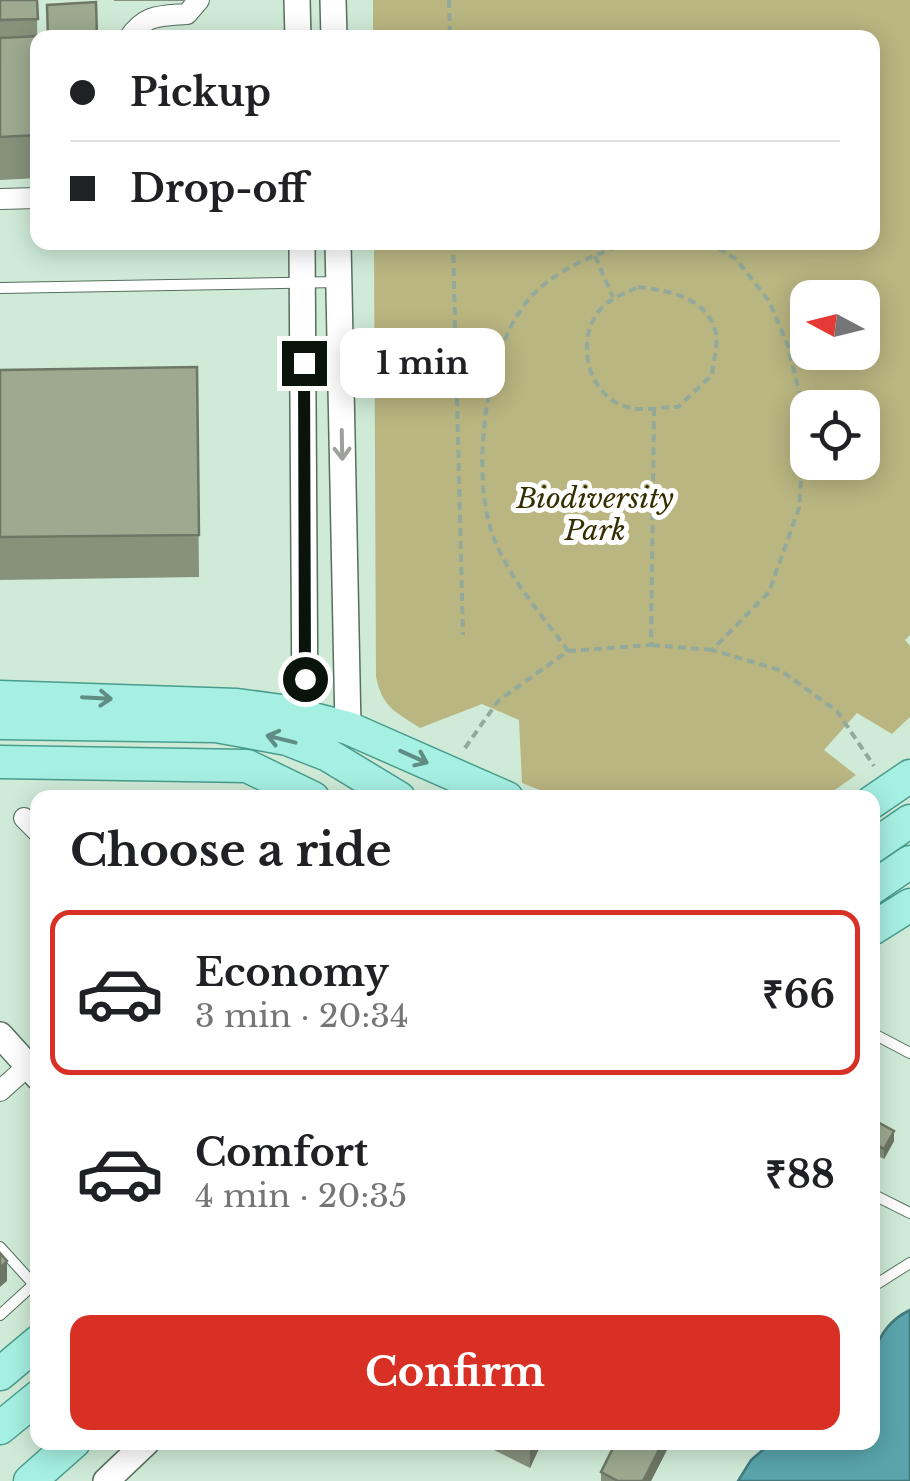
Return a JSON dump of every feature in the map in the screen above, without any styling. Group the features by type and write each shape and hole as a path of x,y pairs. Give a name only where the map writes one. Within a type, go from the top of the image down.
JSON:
{"main road":[{"path":"0,697 237,705 348,728 489,790"},
{"path":"0,722 216,726 286,738 328,755 386,790"},
{"path":"0,762 247,766 298,790"},
{"path":"880,841 910,821"},
{"path":"880,883 910,862"},
{"path":"880,924 910,906"},
{"path":"0,1374 30,1349"},
{"path":"0,1428 30,1404"},
{"path":"30,1481 65,1450"}],"street":[{"path":"134,30 150,16 187,14 200,0"},
{"path":"297,0 298,30"},
{"path":"333,0 334,30"},
{"path":"0,199 30,198"},
{"path":"302,250 305,718"},
{"path":"338,250 348,728"},
{"path":"0,1035 30,1062"},
{"path":"0,1091 30,1070"},
{"path":"106,1481 139,1450"}],"lane":[{"path":"0,288 339,282"},
{"path":"880,1037 910,1053"},
{"path":"880,1198 910,1214"},
{"path":"0,1247 30,1281"},
{"path":"880,1282 910,1263"},
{"path":"0,1315 30,1291"}],"path":[{"path":"449,0 450,30"},
{"path":"453,250 463,635"},
{"path":"568,651 495,541 484,491 485,414 504,342 528,299 564,268 609,250"},
{"path":"712,650 769,592 799,508 806,417 788,346 769,301 736,260 720,250"},
{"path":"594,256 614,298"},
{"path":"638,287 669,290 705,310 716,335 712,374 678,407 630,408 602,393 590,369 586,340 598,312 614,298 638,287"},
{"path":"456,367 494,381"},
{"path":"650,645 654,408"},
{"path":"448,772 498,701 568,651 650,645 712,650 780,670 837,711 891,789"}],"green space":[{"name":"Biodiversity Park","path":"373,0 910,0 910,635 905,640 910,646 910,717 892,734 857,713 824,750 856,775 835,790 540,790 522,783 519,720 482,704 420,728 386,702 379,687 374,250 880,250 880,30 373,30"}],"water":[{"path":"910,1310 910,1481 738,1481 763,1450 880,1450 880,1339 893,1321"}],"building":[{"path":"0,0 37,0 38,19 0,20"},
{"path":"96,2 97,30 48,30 47,5"},
{"path":"30,36 30,135 0,137 0,38"},
{"path":"197,367 199,535 0,537 0,370"},
{"path":"880,1123 894,1131 884,1149 880,1147"},
{"path":"612,1450 659,1450 643,1481 618,1481 601,1472"}],"route":[{"path":"304,363 305,679"}]}
